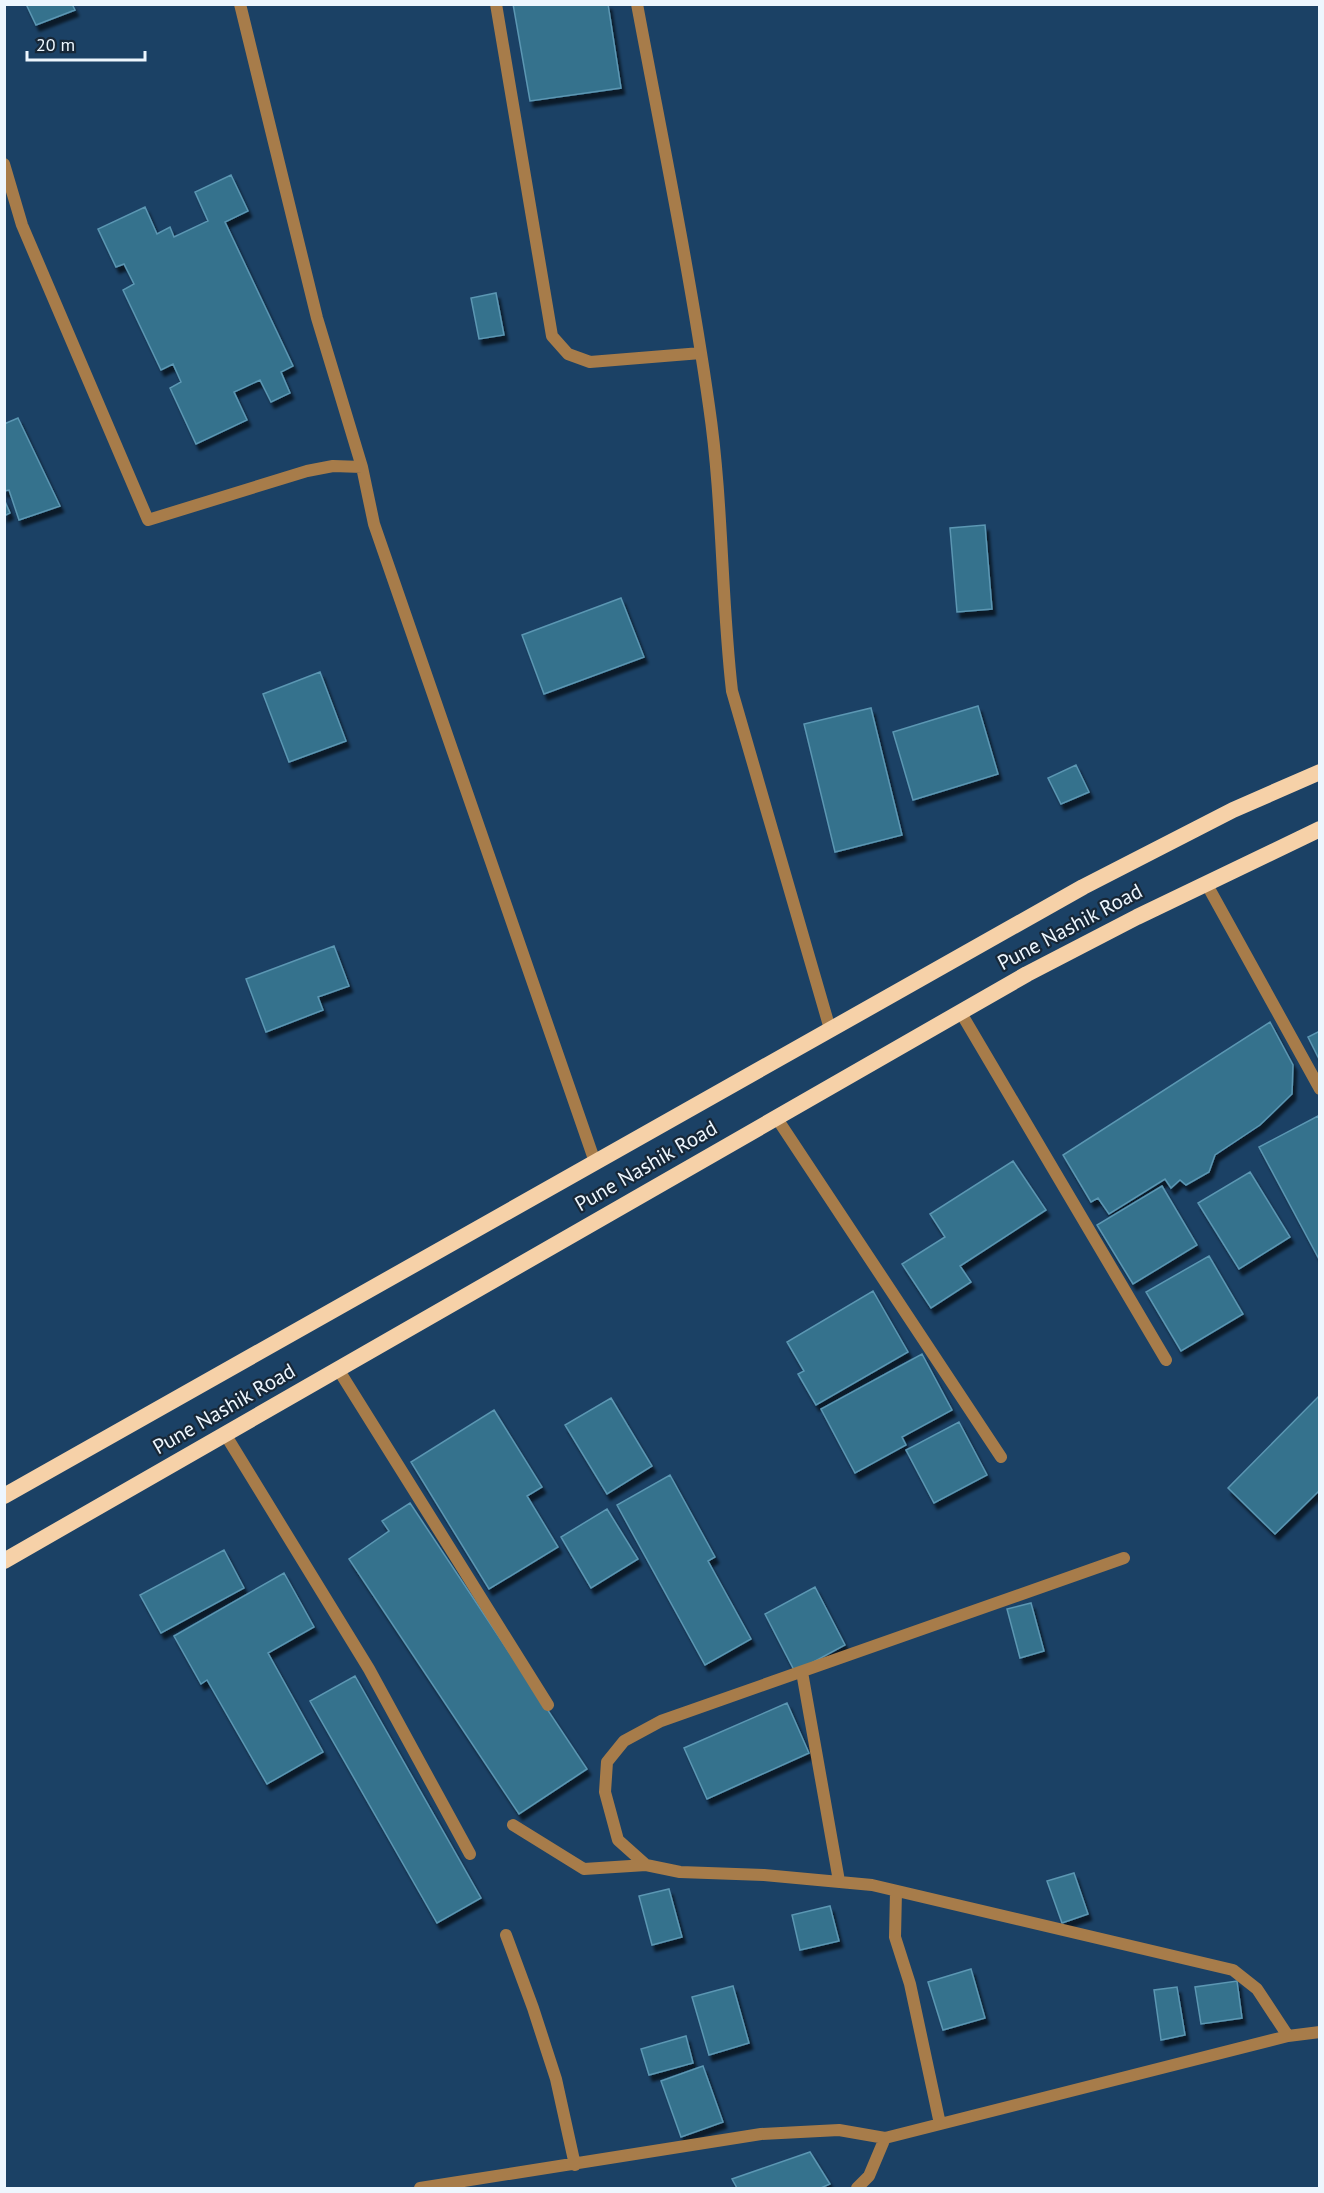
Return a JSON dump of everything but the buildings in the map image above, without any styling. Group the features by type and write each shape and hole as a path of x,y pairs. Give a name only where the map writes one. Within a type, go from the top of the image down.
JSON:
{"highway":[{"name":"Pune Nashik Road","path":"4,1496 1092,882 1233,810 1320,772"},
{"name":"Pune Nashik Road","path":"4,1561 1027,974 1206,883 1320,830"}],"street":[{"path":"240,4 317,318 362,467 378,535 595,1162"},
{"path":"496,4 552,336 568,354 591,362 701,353"},
{"path":"637,4 710,408 732,691 830,1029"},
{"path":"4,164 22,225 148,520 307,471 333,466 362,467"},
{"path":"1206,883 1320,1089"},
{"path":"961,1012 1166,1360"},
{"path":"776,1117 1001,1457"},
{"path":"338,1369 548,1705"},
{"path":"225,1434 369,1669 470,1854"},
{"path":"646,1865 618,1840 605,1792 607,1762 624,1741 661,1721 1124,1558"},
{"path":"802,1672 839,1881"},
{"path":"513,1825 584,1869 646,1865 680,1872 839,1881 896,1890 1233,1970 1257,1989 1288,2036"},
{"path":"896,1890 896,1937 910,1984 940,2124"},
{"path":"506,1935 556,2079 575,2165"},
{"path":"420,2188 760,2134 839,2130 885,2138 1288,2036 1320,2032"},
{"path":"857,2188 869,2176 885,2138"}]}
